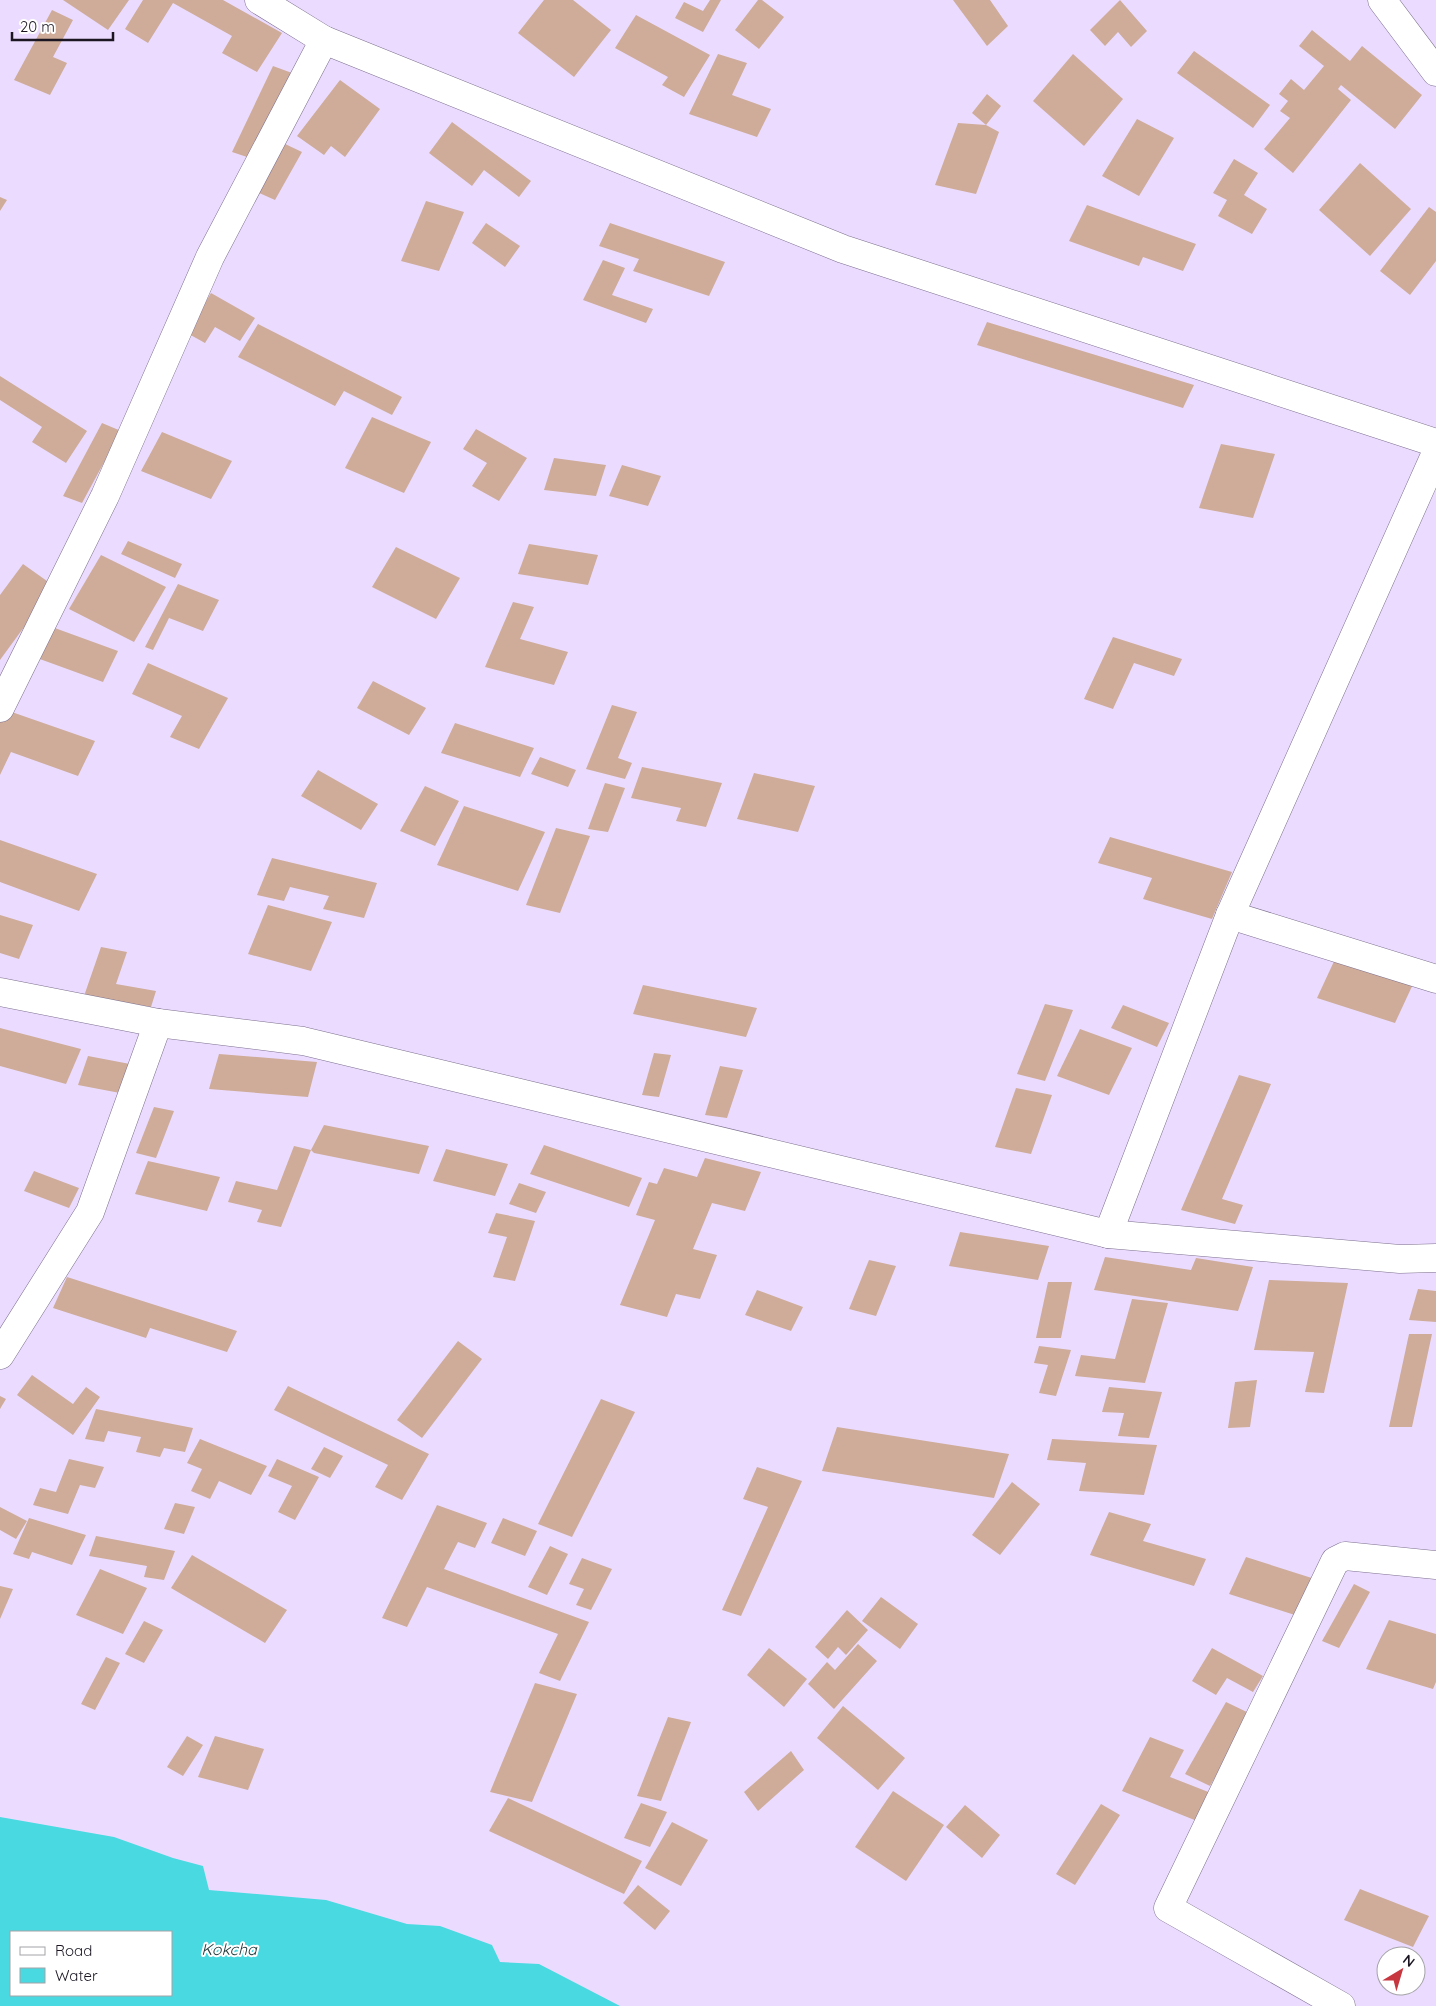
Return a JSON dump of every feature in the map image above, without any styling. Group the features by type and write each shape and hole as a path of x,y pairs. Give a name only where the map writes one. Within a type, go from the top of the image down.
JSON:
{"street":[{"path":"259,0 324,40 843,249 1436,443"},
{"path":"1382,0 1436,72"},
{"path":"0,708 105,496 210,257 324,40"},
{"path":"1108,1234 1230,915 1436,453"},
{"path":"1230,915 1436,979"},
{"path":"0,992 158,1023 303,1040 1108,1234 1400,1259 1436,1258"},
{"path":"0,1355 90,1212 158,1023"},
{"path":"1341,2006 1168,1908 1335,1561 1345,1556 1436,1566"}],"water":[{"name":"Kokcha","path":"0,1817 114,1837 173,1858 203,1866 209,1890 326,1900 407,1924 440,1926 492,1945 500,1962 539,1964 620,2006 0,2006"}],"building":[{"path":"63,0 129,0 108,30"},
{"path":"143,0 223,0 282,33 257,72 222,53 232,36 173,3 148,43 125,29"},
{"path":"544,0 573,0 611,30 574,77 518,33"},
{"path":"710,0 721,0 703,32 675,18 684,2 703,11"},
{"path":"758,0 762,0 784,17 759,49 735,30"},
{"path":"953,0 990,0 1008,26 987,46"},
{"path":"1120,0 1147,31 1131,47 1118,32 1105,46 1090,30"},
{"path":"52,10 73,20 53,57 67,63 50,95 14,80"},
{"path":"636,15 710,55 684,97 662,85 668,77 615,48"},
{"path":"1312,30 1350,61 1362,46 1422,95 1395,129 1341,85 1338,89 1351,100 1293,173 1264,149 1290,118 1280,111 1288,101 1279,94 1291,79 1304,90 1324,66 1299,46"},
{"path":"1194,51 1270,105 1253,128 1177,73"},
{"path":"718,54 747,63 732,95 771,109 757,137 689,114"},
{"path":"1073,54 1123,99 1084,146 1033,101"},
{"path":"273,66 292,73 250,158 232,152"},
{"path":"340,80 380,109 345,157 331,146 324,155 297,136"},
{"path":"987,94 1001,106 986,125 972,113"},
{"path":"1137,119 1174,138 1139,196 1102,176"},
{"path":"452,122 531,181 519,197 484,170 472,186 429,153"},
{"path":"958,123 986,125 999,132 976,194 935,185"},
{"path":"283,143 302,152 275,200 257,192"},
{"path":"1234,159 1258,173 1244,195 1267,209 1252,234 1218,216 1227,200 1213,193"},
{"path":"1360,163 1411,209 1370,256 1319,210"},
{"path":"0,197 7,200 0,211"},
{"path":"426,201 464,212 439,271 401,261"},
{"path":"1087,205 1196,244 1183,271 1143,257 1139,266 1069,241"},
{"path":"1429,207 1436,212 1436,261 1410,295 1380,271"},
{"path":"486,223 520,246 505,267 472,243"},
{"path":"610,223 725,262 709,296 633,271 639,259 599,246"},
{"path":"603,260 625,268 612,295 653,309 646,323 583,300"},
{"path":"211,293 255,318 240,341 215,327 205,343 187,333"},
{"path":"987,322 1194,385 1183,408 977,345"},
{"path":"258,324 402,397 392,415 344,391 335,406 238,357"},
{"path":"0,376 87,431 66,463 32,442 42,427 0,400"},
{"path":"372,417 431,442 404,493 345,468"},
{"path":"102,423 121,431 82,503 63,496"},
{"path":"476,429 527,458 499,501 472,486 487,463 463,449"},
{"path":"162,432 232,461 211,499 141,471"},
{"path":"1221,444 1275,454 1253,518 1199,508"},
{"path":"554,458 606,465 596,496 544,490"},
{"path":"622,465 661,476 648,506 609,496"},
{"path":"128,541 182,564 175,578 121,554"},
{"path":"529,544 598,555 588,585 518,574"},
{"path":"396,547 460,578 436,619 372,587"},
{"path":"101,555 166,587 134,642 69,609"},
{"path":"23,564 54,586 0,660 0,595"},
{"path":"178,584 219,600 203,631 169,618 153,650 145,647"},
{"path":"513,602 534,607 520,639 568,652 554,685 485,667"},
{"path":"52,627 118,651 103,682 37,658"},
{"path":"1113,637 1182,659 1174,676 1134,663 1113,709 1084,699"},
{"path":"148,663 228,698 199,749 170,737 182,716 132,694"},
{"path":"373,681 426,708 409,735 357,708"},
{"path":"612,705 637,712 618,758 632,763 625,779 586,769"},
{"path":"6,710 95,741 78,776 11,752 0,775 0,722"},
{"path":"455,723 534,748 520,777 441,753"},
{"path":"540,757 576,770 568,787 531,774"},
{"path":"642,767 722,783 706,827 676,821 681,808 631,798"},
{"path":"318,770 378,804 361,830 301,796"},
{"path":"754,773 815,786 798,832 737,819"},
{"path":"605,783 625,788 608,832 588,829"},
{"path":"425,786 459,801 435,846 400,831"},
{"path":"464,806 545,832 518,891 437,865"},
{"path":"556,828 590,836 560,913 526,905"},
{"path":"1110,837 1232,872 1212,919 1143,899 1152,878 1098,863"},
{"path":"0,840 97,874 79,911 0,882"},
{"path":"272,858 377,883 364,918 323,909 329,896 290,887 284,901 257,895"},
{"path":"268,905 332,922 311,971 248,954"},
{"path":"0,915 33,925 19,959 0,953"},
{"path":"101,947 127,952 116,984 156,991 151,1007 84,996"},
{"path":"1336,957 1414,982 1395,1023 1317,998"},
{"path":"643,985 757,1008 746,1037 633,1014"},
{"path":"1045,1004 1073,1010 1045,1081 1017,1074"},
{"path":"1123,1005 1169,1023 1157,1047 1111,1028"},
{"path":"0,1028 81,1049 66,1084 0,1066"},
{"path":"1080,1029 1132,1048 1109,1095 1057,1076"},
{"path":"654,1053 671,1055 659,1097 642,1095"},
{"path":"219,1054 317,1062 308,1097 209,1089"},
{"path":"88,1056 130,1064 120,1093 78,1085"},
{"path":"720,1066 743,1070 727,1118 705,1115"},
{"path":"1239,1075 1271,1084 1222,1199 1243,1205 1235,1224 1181,1210"},
{"path":"1016,1088 1052,1095 1031,1154 995,1147"},
{"path":"154,1107 174,1111 156,1158 136,1153"},
{"path":"324,1125 429,1146 419,1174 314,1153 311,1150"},
{"path":"544,1145 642,1178 629,1207 530,1174"},
{"path":"294,1146 311,1150 281,1227 257,1222 262,1210 228,1202 236,1181 277,1190"},
{"path":"446,1149 508,1164 495,1196 433,1181"},
{"path":"705,1158 761,1172 745,1211 712,1203 693,1249 717,1255 700,1299 676,1294 667,1317 620,1305 655,1220 636,1215 649,1182 657,1184 664,1168 697,1177"},
{"path":"148,1161 220,1177 207,1211 135,1194"},
{"path":"34,1171 79,1188 69,1208 24,1191"},
{"path":"519,1183 546,1192 536,1213 509,1204"},
{"path":"496,1213 535,1221 515,1281 493,1277 507,1237 488,1233"},
{"path":"960,1232 1049,1246 1038,1280 949,1266"},
{"path":"1105,1257 1191,1270 1196,1258 1253,1267 1238,1311 1094,1290"},
{"path":"869,1260 896,1266 876,1316 849,1309"},
{"path":"67,1277 237,1331 227,1352 150,1328 146,1338 53,1308"},
{"path":"1269,1280 1348,1283 1324,1393 1305,1392 1314,1352 1254,1350"},
{"path":"1048,1282 1072,1282 1061,1338 1036,1338"},
{"path":"1418,1289 1436,1291 1436,1322 1409,1320"},
{"path":"757,1290 803,1307 791,1331 745,1315"},
{"path":"1132,1299 1168,1303 1145,1383 1075,1376 1081,1355 1115,1359"},
{"path":"1409,1334 1432,1334 1412,1427 1389,1427"},
{"path":"458,1341 482,1359 422,1438 397,1420"},
{"path":"1039,1346 1071,1350 1056,1396 1039,1393 1048,1365 1034,1363"},
{"path":"32,1375 73,1404 86,1387 100,1397 73,1435 17,1395"},
{"path":"1257,1380 1250,1427 1228,1428 1235,1382"},
{"path":"288,1386 429,1454 402,1500 375,1487 388,1465 274,1410"},
{"path":"1109,1387 1162,1392 1149,1438 1118,1436 1124,1413 1102,1412"},
{"path":"0,1396 6,1399 0,1409"},
{"path":"601,1399 635,1412 572,1537 538,1524"},
{"path":"96,1409 193,1428 185,1452 164,1448 160,1457 136,1452 141,1437 108,1431 104,1442 85,1439"},
{"path":"837,1427 1009,1454 994,1498 822,1471"},
{"path":"200,1439 267,1466 251,1495 219,1481 210,1499 191,1491 202,1469 187,1463"},
{"path":"1052,1439 1157,1445 1144,1495 1079,1491 1086,1463 1047,1460"},
{"path":"324,1447 343,1456 330,1478 311,1469"},
{"path":"69,1459 104,1467 95,1488 80,1485 68,1514 33,1505 40,1488 56,1492"},
{"path":"277,1459 319,1477 295,1520 278,1512 292,1486 268,1476"},
{"path":"757,1467 802,1481 741,1616 722,1610 768,1507 743,1499"},
{"path":"1012,1482 1040,1504 1000,1555 972,1535"},
{"path":"175,1503 195,1507 184,1534 164,1529"},
{"path":"437,1505 487,1523 475,1548 458,1542 444,1569 589,1622 560,1681 539,1673 558,1634 427,1587 407,1627 382,1618"},
{"path":"0,1507 27,1521 16,1539 0,1530"},
{"path":"1109,1512 1151,1524 1143,1541 1206,1559 1194,1586 1090,1555"},
{"path":"29,1518 86,1535 72,1565 32,1552 29,1559 13,1554"},
{"path":"503,1518 537,1531 525,1556 491,1543"},
{"path":"96,1536 175,1551 164,1580 144,1577 147,1566 89,1556"},
{"path":"550,1546 568,1554 547,1595 528,1587"},
{"path":"192,1555 287,1610 265,1643 171,1588"},
{"path":"1246,1557 1318,1580 1301,1617 1229,1594"},
{"path":"582,1558 612,1569 591,1610 576,1605 584,1589 569,1584"},
{"path":"100,1569 147,1588 123,1634 76,1615"},
{"path":"1354,1584 1370,1592 1339,1648 1322,1641"},
{"path":"0,1586 13,1589 0,1619"},
{"path":"881,1597 918,1624 900,1649 862,1621"},
{"path":"847,1610 868,1630 846,1655 838,1647 828,1659 815,1647"},
{"path":"1389,1620 1436,1634 1436,1682 1433,1689 1366,1669"},
{"path":"144,1621 163,1630 144,1663 125,1654"},
{"path":"858,1644 877,1661 834,1709 808,1684 827,1662 835,1670"},
{"path":"769,1648 807,1679 784,1707 747,1675"},
{"path":"1212,1648 1263,1676 1253,1692 1227,1678 1216,1695 1192,1681"},
{"path":"106,1657 120,1663 95,1710 81,1704"},
{"path":"535,1683 577,1694 532,1802 490,1792"},
{"path":"1226,1702 1251,1714 1210,1786 1185,1774"},
{"path":"843,1706 905,1758 878,1790 817,1738"},
{"path":"668,1717 691,1722 661,1801 637,1796"},
{"path":"187,1736 203,1745 183,1776 167,1767"},
{"path":"215,1736 264,1749 248,1790 198,1777"},
{"path":"1150,1737 1184,1750 1170,1777 1211,1793 1197,1821 1122,1791"},
{"path":"791,1751 804,1770 758,1811 744,1792"},
{"path":"893,1791 944,1825 906,1881 855,1847"},
{"path":"508,1798 642,1861 624,1894 489,1831"},
{"path":"641,1803 667,1812 650,1847 624,1838"},
{"path":"1101,1804 1120,1815 1075,1885 1056,1874"},
{"path":"965,1805 1000,1835 982,1858 946,1827"},
{"path":"672,1822 708,1840 681,1886 645,1868"},
{"path":"638,1885 670,1911 655,1930 623,1903"},
{"path":"1360,1889 1429,1916 1414,1946 1344,1920"}]}
